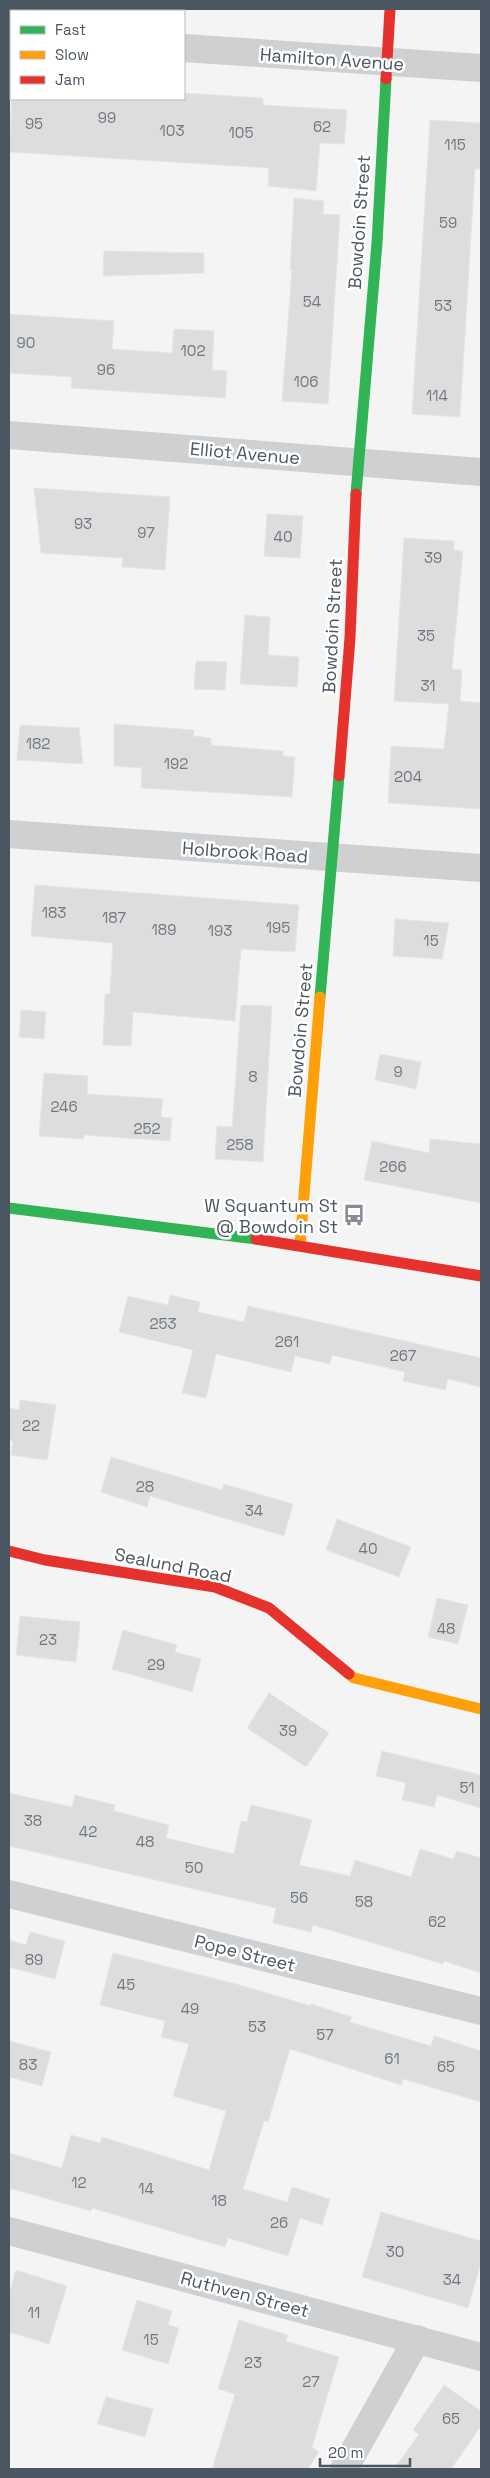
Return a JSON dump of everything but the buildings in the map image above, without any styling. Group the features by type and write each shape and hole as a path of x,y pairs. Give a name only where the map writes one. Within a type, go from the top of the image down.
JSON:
{"street":[{"name":"Bowdoin Street","path":"300,1245 350,638 357,462 377,243 390,9"},
{"name":"Hamilton Avenue","path":"185,48 481,68"},
{"name":"Elliot Avenue","path":"9,435 481,472"},
{"name":"Holbrook Road","path":"9,834 481,868"},
{"path":"9,1208 300,1245 481,1276"},
{"name":"Sealund Road","path":"9,1551 45,1560 215,1587 269,1608 354,1678 481,1709"},
{"name":"Pope Street","path":"9,1894 481,2011"},
{"name":"Ruthven Street","path":"9,2231 481,2357"},
{"path":"344,2469 417,2339"}],"traffic: fast":[{"path":"356,494 377,243 386,79"},
{"path":"320,997 339,776"},
{"path":"9,1208 256,1239"}],"traffic: slow":[{"path":"300,1245 320,997"},
{"path":"349,1674 354,1678 481,1709"}],"traffic: jam":[{"path":"386,79 390,9"},
{"path":"339,776 350,638 356,494"},
{"path":"256,1239 481,1276"},
{"path":"9,1551 45,1560 215,1587 269,1608 349,1674"}],"place":[{"name":"W Squantum St @ Bowdoin St","path":"354,1215"}]}
